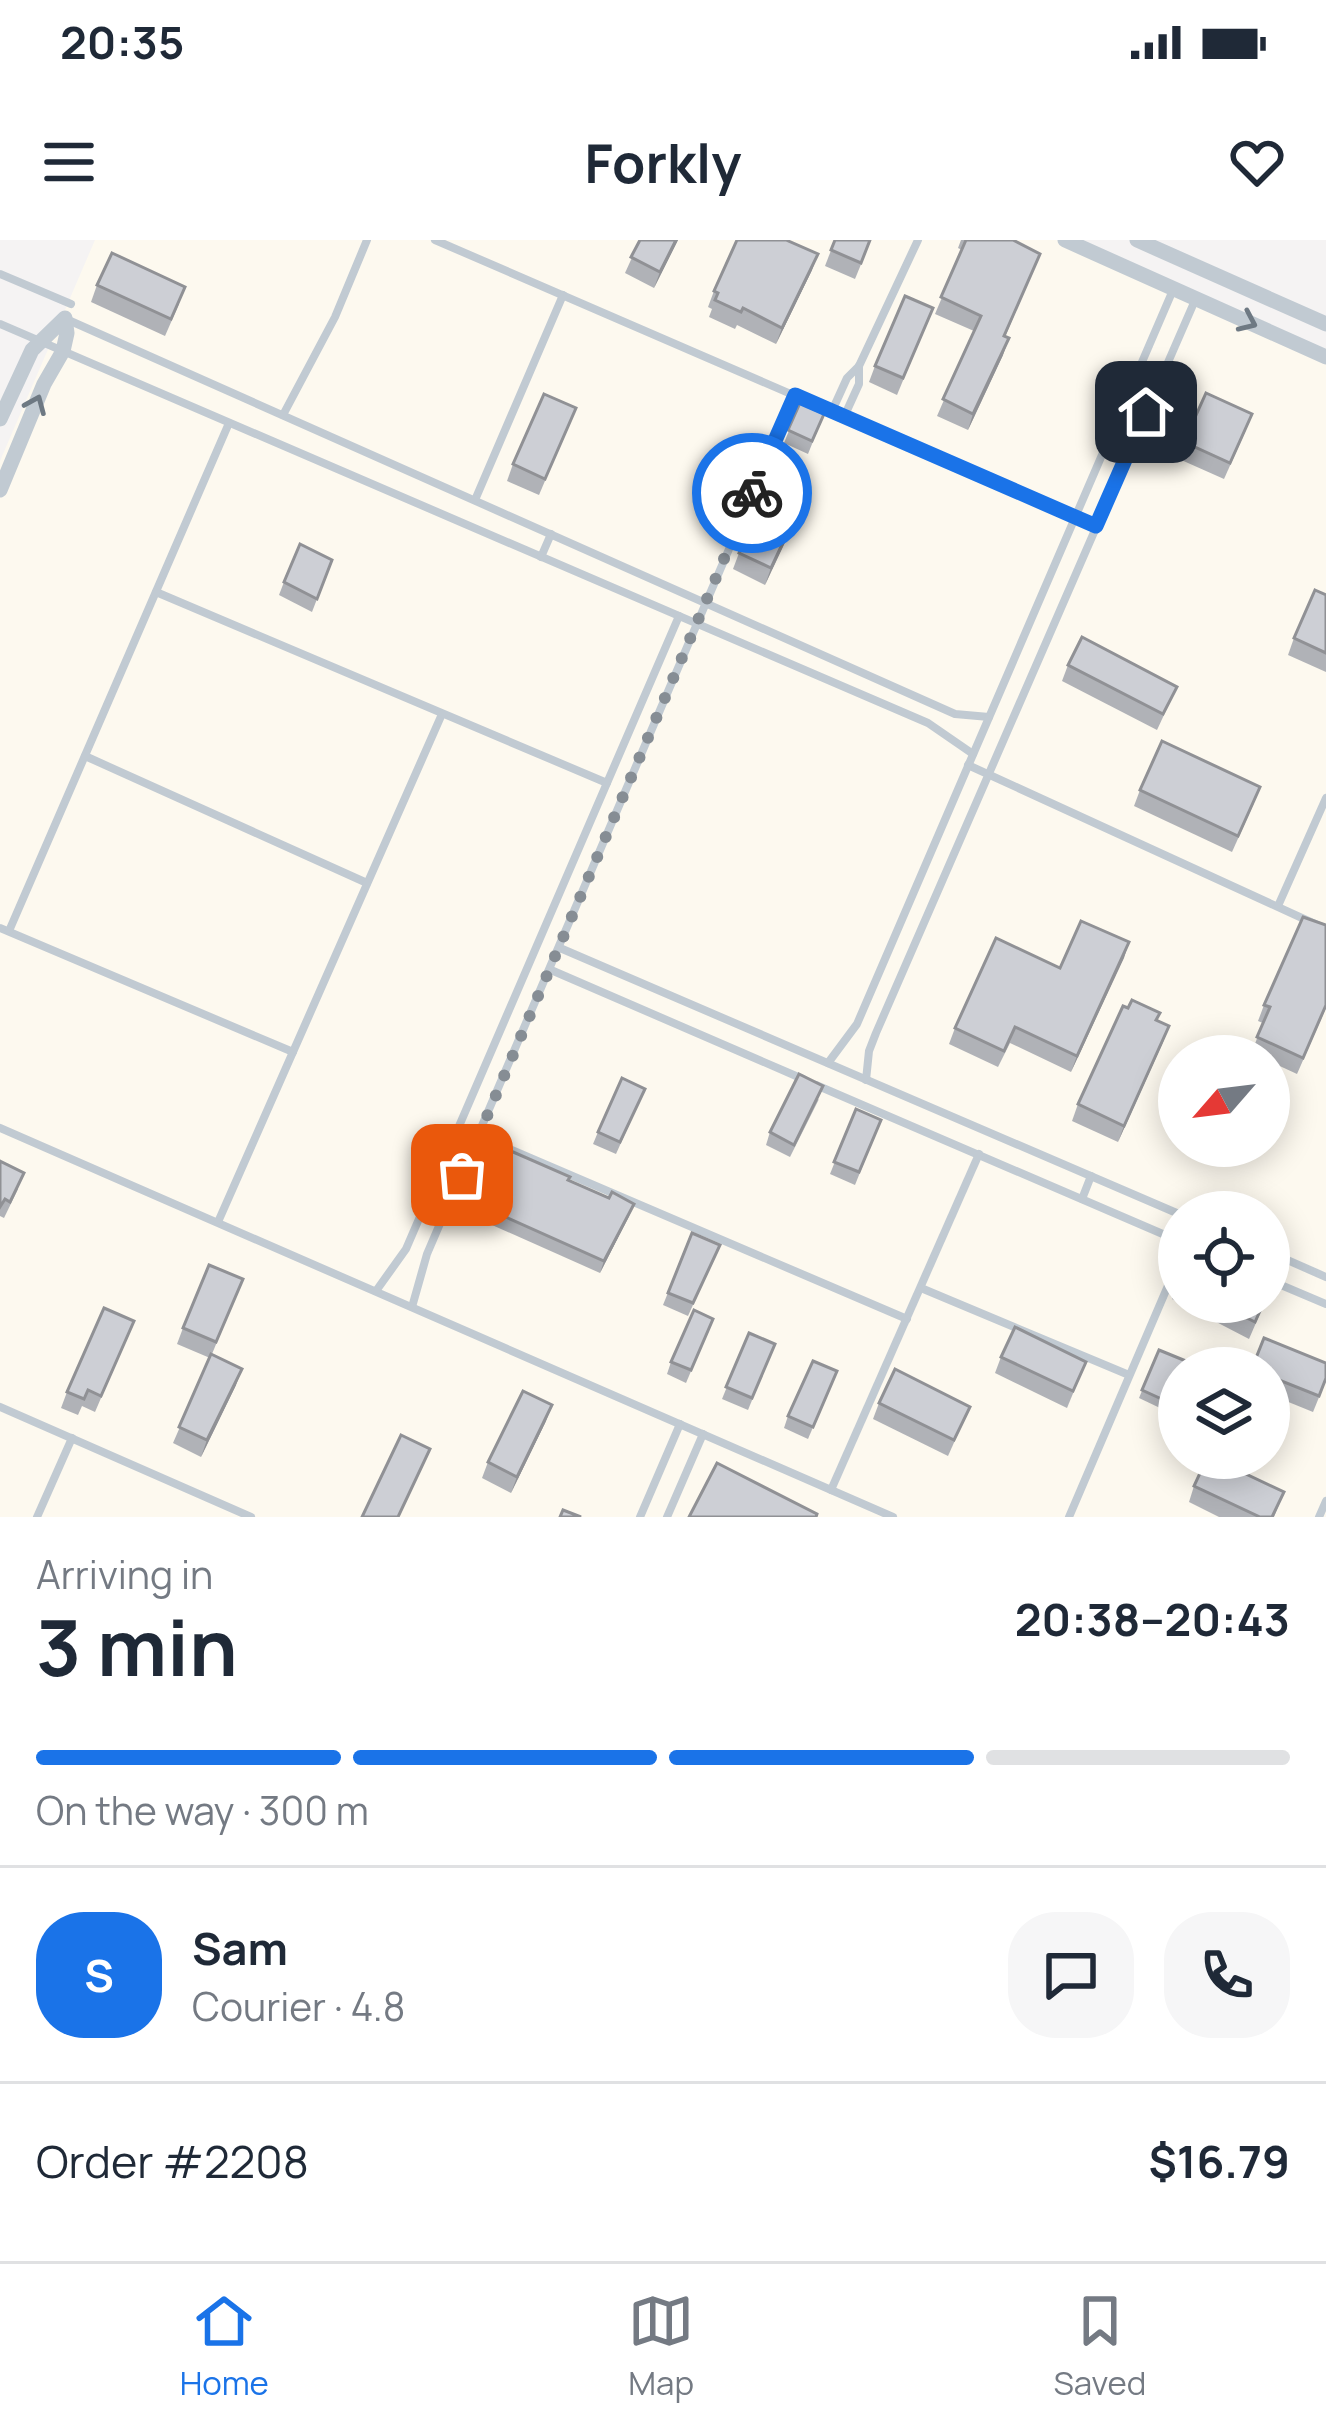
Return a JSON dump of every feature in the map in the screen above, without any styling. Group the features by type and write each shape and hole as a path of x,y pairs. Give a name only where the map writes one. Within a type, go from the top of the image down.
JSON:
{"street":[{"path":"1137,240 1326,323"},
{"path":"1072,241 1326,357"},
{"path":"0,419 39,340 68,311"},
{"path":"0,490 44,384 63,351 68,311"}],"lane":[{"path":"283,415 335,317 367,240"},
{"path":"435,240 1096,526"},
{"path":"832,411 847,378 859,366 918,240"},
{"path":"0,274 283,415 955,714 989,717"},
{"path":"827,1063 857,1024 1174,288"},
{"path":"476,500 563,295"},
{"path":"866,1080 872,1042 1196,298"},
{"path":"0,324 928,723 973,754"},
{"path":"844,416 859,384 859,366"},
{"path":"412,1307 422,1267 795,395"},
{"path":"229,423 4,930 293,1052"},
{"path":"541,557 551,534"},
{"path":"156,592 607,783"},
{"path":"376,1291 406,1249 679,616"},
{"path":"218,1222 442,713"},
{"path":"85,756 368,883"},
{"path":"968,765 1326,929"},
{"path":"1277,907 1326,798"},
{"path":"560,948 1158,1205"},
{"path":"550,970 1158,1232"},
{"path":"0,1128 893,1517"},
{"path":"479,1136 907,1319"},
{"path":"831,1490 979,1154"},
{"path":"1082,1199 1091,1176"},
{"path":"1290,1261 1326,1277"},
{"path":"920,1288 1130,1375"},
{"path":"1290,1289 1326,1304"},
{"path":"1069,1517 1158,1309"},
{"path":"0,1407 251,1517"},
{"path":"640,1517 680,1424"},
{"path":"667,1517 703,1434"},
{"path":"37,1517 72,1438"},
{"path":"1319,1517 1326,1502"}],"shaded area":[{"path":"95,240 1067,240 1326,354 1326,1517 0,1517 0,461"}],"building":[{"path":"640,240 676,240 660,272 631,257"},
{"path":"737,240 786,240 818,254 782,328 715,300 718,293 714,291"},
{"path":"835,240 870,240 861,263 831,250"},
{"path":"966,240 1013,240 1040,254 1004,336 1009,338 973,414 943,399 981,316 941,297"},
{"path":"112,253 185,287 171,319 97,285"},
{"path":"905,296 933,308 903,378 875,366"},
{"path":"1206,393 1252,414 1230,463 1184,442"},
{"path":"544,394 576,408 545,479 513,464"},
{"path":"800,403 824,414 812,441 788,430"},
{"path":"771,485 803,500 771,568 739,553"},
{"path":"300,544 332,560 317,599 284,582"},
{"path":"1315,590 1326,595 1326,653 1294,638"},
{"path":"1082,637 1177,687 1163,714 1068,665"},
{"path":"1162,741 1260,787 1238,836 1140,790"},
{"path":"1303,917 1326,925 1326,1005 1303,1058 1290,1052 1290,1035 1258,1035 1270,1007 1264,1005"},
{"path":"1081,921 1129,942 1077,1056 1015,1027 1004,1051 955,1028 996,938 1060,968"},
{"path":"1132,1000 1160,1013 1156,1020 1169,1026 1165,1035 1158,1035 1158,1050 1124,1126 1078,1104 1123,1006 1128,1008"},
{"path":"799,1074 823,1086 794,1145 770,1132"},
{"path":"622,1078 645,1089 620,1142 598,1132"},
{"path":"856,1109 881,1120 859,1172 834,1162"},
{"path":"493,1138 506,1144 504,1148 570,1177 568,1180 609,1198 612,1192 634,1204 604,1261 461,1197 485,1143 490,1145"},
{"path":"0,1161 24,1173 10,1202 5,1199 0,1207"},
{"path":"692,1233 720,1245 693,1303 668,1293"},
{"path":"209,1265 243,1279 216,1342 183,1328"},
{"path":"104,1308 134,1321 101,1396 88,1390 84,1399 67,1392"},
{"path":"694,1310 713,1319 691,1370 671,1362"},
{"path":"1015,1327 1086,1362 1073,1391 1001,1357"},
{"path":"749,1333 775,1344 752,1398 726,1387"},
{"path":"1264,1338 1286,1347 1260,1347"},
{"path":"1290,1348 1326,1363 1319,1396 1290,1384"},
{"path":"1158,1352 1158,1397 1142,1390"},
{"path":"211,1354 242,1369 207,1440 179,1427"},
{"path":"813,1361 837,1371 813,1427 788,1416"},
{"path":"895,1369 970,1407 954,1440 879,1403"},
{"path":"523,1391 552,1405 517,1477 488,1462"},
{"path":"401,1435 430,1449 398,1517 362,1517"},
{"path":"717,1463 817,1514 816,1517 689,1517"},
{"path":"1197,1479 1256,1479 1284,1492 1272,1517 1260,1517 1194,1486"}],"way so far":[{"path":"462,1175 752,493"}],"route":[{"path":"752,493 795,395 1096,526 1146,412"}]}
